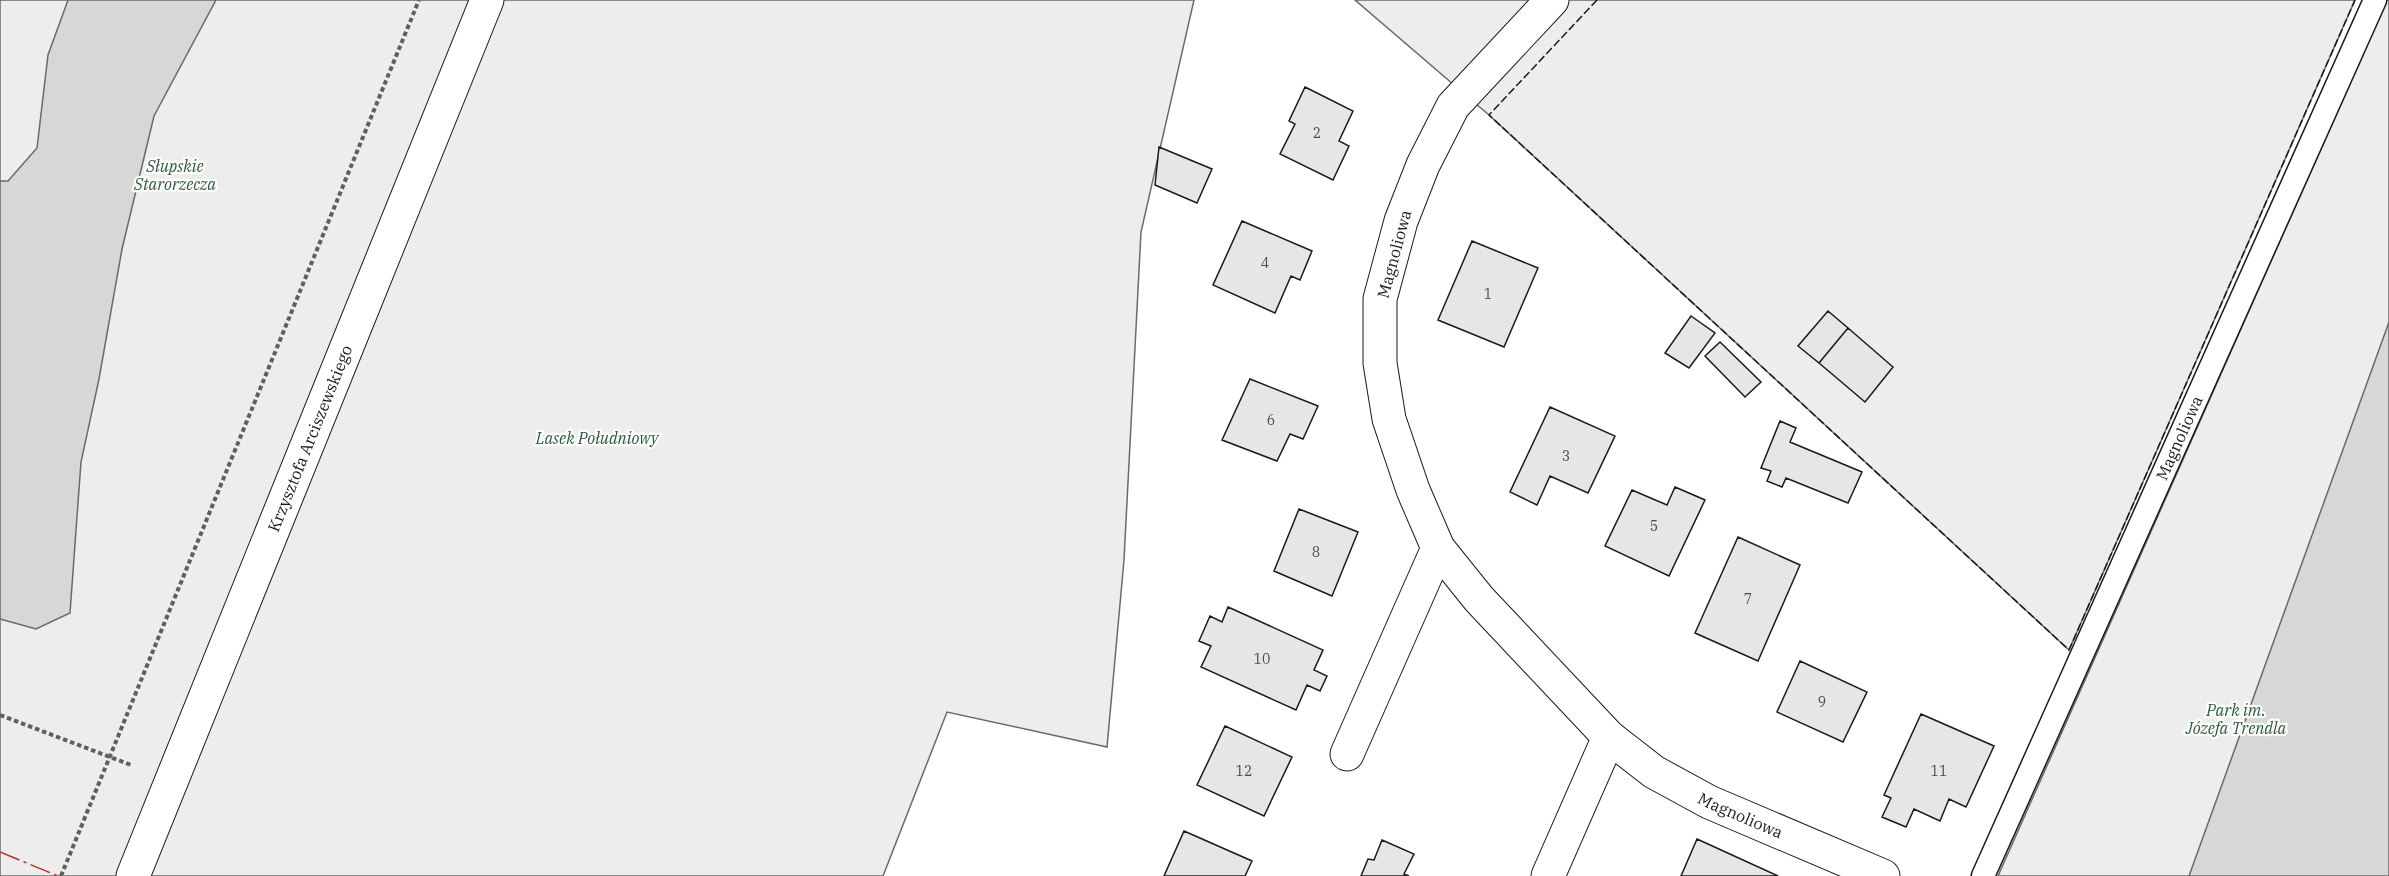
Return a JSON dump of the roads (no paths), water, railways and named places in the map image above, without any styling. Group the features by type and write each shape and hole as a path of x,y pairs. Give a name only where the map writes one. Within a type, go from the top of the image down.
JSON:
{"street":[{"name":"Krzysztofa Arciszewskiego","path":"133,876 487,0"},
{"name":"Magnoliowa","path":"1552,0 1453,106 1423,165 1405,211 1380,299 1380,363 1389,419 1413,490 1438,548 1479,599 1609,737 1654,772 1709,802 1883,876"},
{"path":"1347,754 1438,548"},
{"path":"1548,876 1609,737"}],"lane":[{"name":"Magnoliowa","path":"1983,876 2375,0"}],"park label":[{"name":"Słupskie Starorzecza","path":"175,175"},
{"name":"Lasek Południowy","path":"597,438"},
{"name":"Park im. Józefa Trendla","path":"2236,719"}]}
